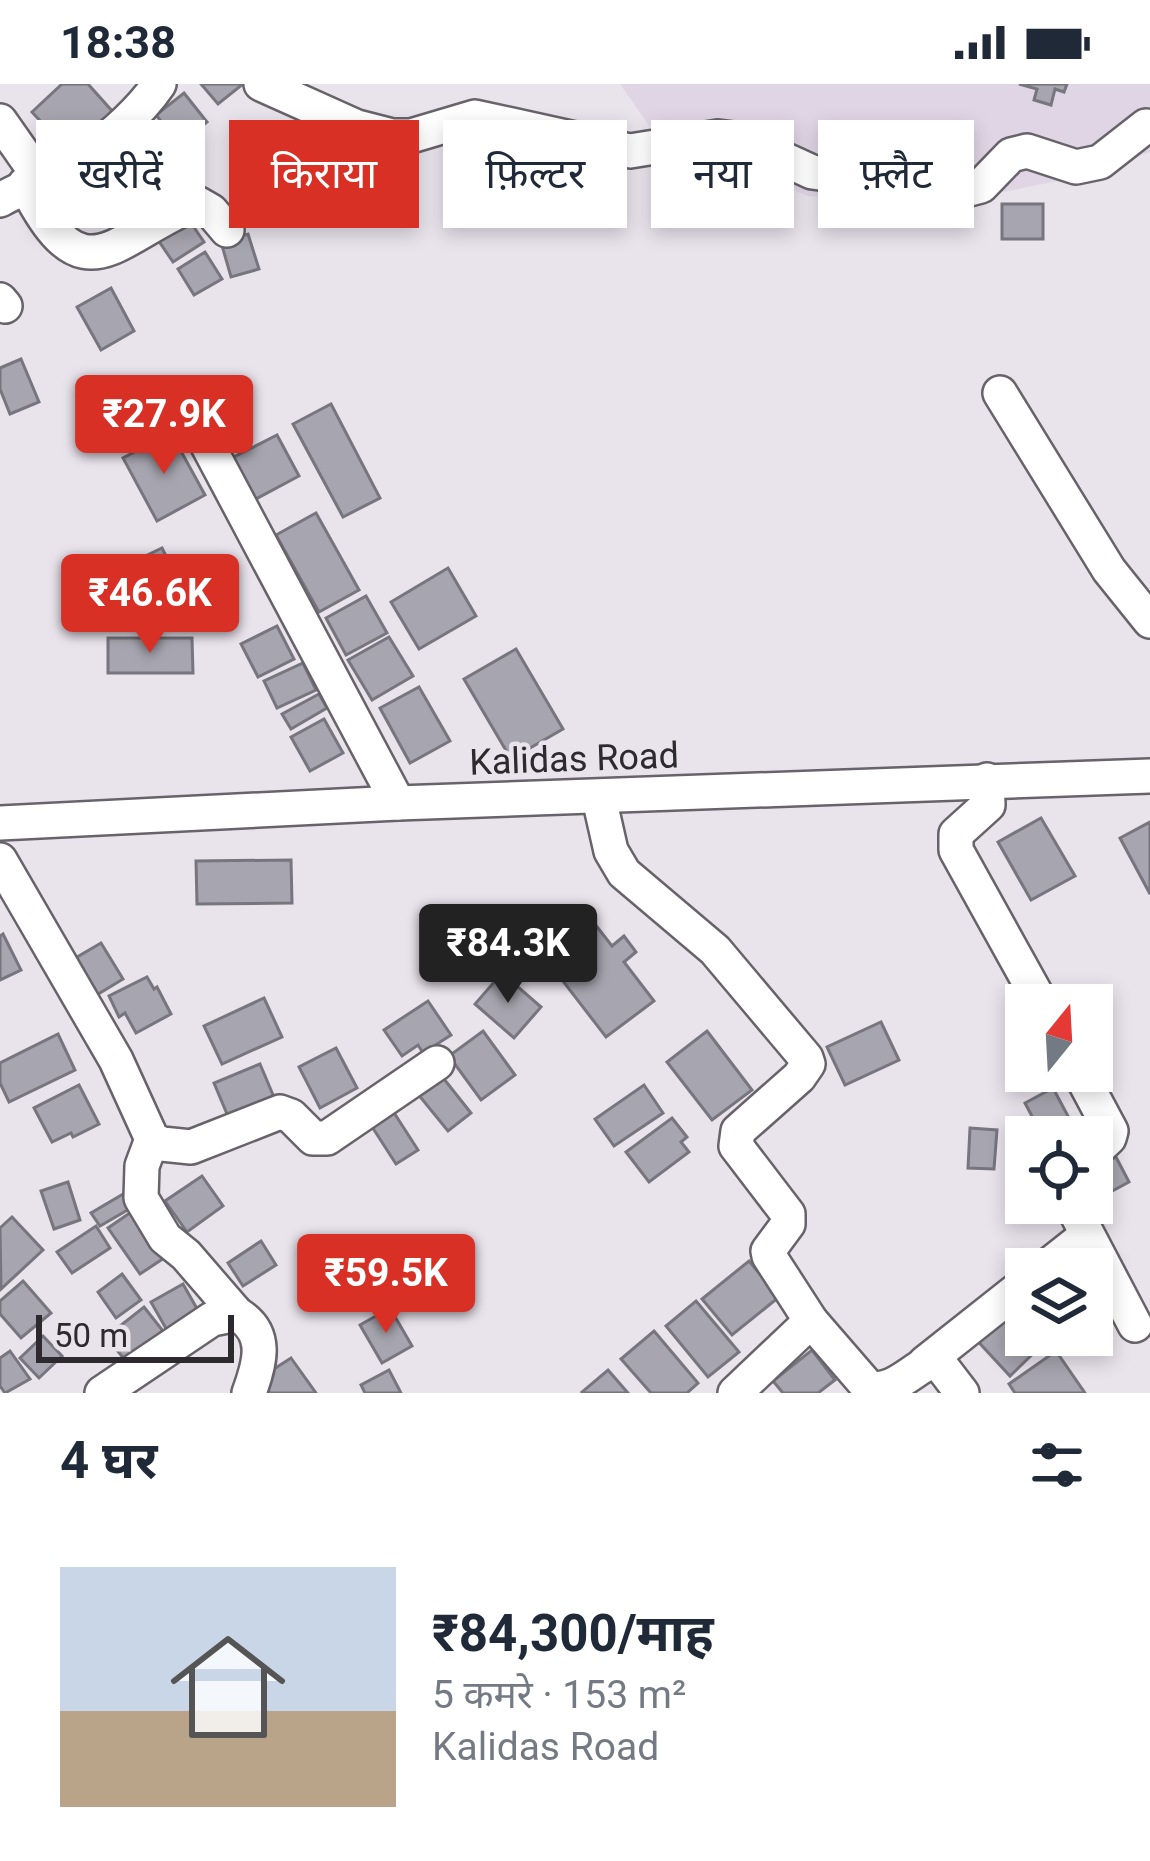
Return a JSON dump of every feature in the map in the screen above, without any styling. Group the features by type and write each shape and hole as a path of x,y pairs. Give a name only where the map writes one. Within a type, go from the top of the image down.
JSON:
{"street":[{"path":"22,188 67,168 96,146 159,84"},
{"path":"261,84 356,127 392,136 411,136 475,117 630,151 718,137 742,140 812,172 844,176 889,171 962,191 981,186 1011,155 1027,152 1076,167 1100,162 1146,126"},
{"path":"0,121 22,188 51,231 77,249 96,253 114,248 197,202 227,230"},
{"path":"1000,393 1108,570 1150,621"},
{"path":"190,410 398,803"},
{"name":"Kalidas Road","path":"0,823 398,803 1150,776"},
{"path":"988,780 988,805 956,834 956,850 1030,984"},
{"path":"599,798 611,851 624,873 715,950 806,1058 808,1064 800,1077 738,1131 735,1142 788,1214 788,1224 768,1253 811,1321 869,1388 880,1392 889,1390 1005,1300"},
{"path":"0,860 116,1060 152,1139 162,1144 191,1147 280,1112 291,1116 313,1138 327,1138 437,1063"},
{"path":"152,1139 142,1166 141,1198 165,1238 250,1322 260,1348 249,1393"},
{"path":"1082,1224 1135,1325"},
{"path":"1070,1248 1087,1234"},
{"path":"102,1393 212,1319 237,1314"},
{"path":"735,1393 811,1321"},
{"path":"925,1363 939,1364 962,1393"}],"shaded area":[{"path":"620,84 1150,84 1150,152 1087,175 974,198 974,120 818,120 818,196 794,190 794,120 651,120 651,128"}],"building":[{"path":"62,84 88,84 113,112 104,120 39,120 32,112"},
{"path":"201,84 243,84 218,104"},
{"path":"1019,84 1067,84 1064,92 1055,89 1051,105 1034,100 1037,89"},
{"path":"184,93 207,122 160,120 156,115"},
{"path":"1002,204 1043,204 1043,239 1002,239"},
{"path":"170,228 194,228 204,242 173,262 156,237"},
{"path":"248,234 259,269 231,277 221,242"},
{"path":"205,252 222,279 194,295 178,269"},
{"path":"111,288 134,331 101,350 77,307"},
{"path":"21,359 39,402 10,414 0,389 0,368"},
{"path":"331,404 380,498 343,517 293,424"},
{"path":"171,433 205,495 157,521 123,458"},
{"path":"277,435 299,476 252,501 230,459"},
{"path":"316,513 359,590 319,612 276,535"},
{"path":"162,548 186,596 149,614 125,566"},
{"path":"448,568 476,616 419,649 391,602"},
{"path":"366,596 387,633 346,655 326,618"},
{"path":"277,626 294,659 258,677 241,644"},
{"path":"389,637 413,676 372,700 348,660"},
{"path":"108,638 192,638 193,673 108,673"},
{"path":"516,649 563,729 511,759 464,679"},
{"path":"303,663 316,690 277,708 264,681"},
{"path":"419,687 450,741 410,763 380,708"},
{"path":"319,694 327,708 291,729 282,714"},
{"path":"324,719 343,753 310,771 291,737"},
{"path":"1041,818 1075,876 1031,900 998,842"},
{"path":"1150,822 1150,894 1120,838"},
{"path":"291,860 292,903 197,904 196,861"},
{"path":"594,923 612,946 624,936 636,952 624,962 654,1001 606,1037 546,959"},
{"path":"3,934 21,970 0,980 0,936"},
{"path":"101,943 123,979 95,996 72,960"},
{"path":"502,973 541,1007 514,1038 475,1004"},
{"path":"147,977 171,1014 136,1033 125,1013 119,1017 109,996"},
{"path":"264,998 282,1037 222,1064 204,1026"},
{"path":"428,1001 451,1035 423,1053 418,1045 402,1056 384,1030"},
{"path":"881,1022 899,1060 845,1085 827,1047"},
{"path":"483,1031 515,1075 481,1100 449,1056"},
{"path":"707,1031 752,1090 712,1120 667,1062"},
{"path":"58,1034 75,1070 9,1102 0,1083 0,1063"},
{"path":"336,1048 357,1088 320,1108 299,1067"},
{"path":"260,1064 276,1102 230,1121 214,1083"},
{"path":"440,1074 471,1113 448,1131 417,1093"},
{"path":"79,1085 99,1124 52,1142 34,1108"},
{"path":"644,1085 663,1113 614,1146 595,1119"},
{"path":"1055,1092 1068,1116 1032,1116 1025,1103"},
{"path":"389,1105 418,1150 396,1164 367,1119"},
{"path":"672,1118 687,1137 681,1142 689,1152 649,1182 626,1152"},
{"path":"970,1128 997,1130 994,1169 968,1168"},
{"path":"1113,1159 1129,1182 1113,1191"},
{"path":"202,1176 223,1206 187,1232 165,1201"},
{"path":"68,1182 80,1220 54,1229 41,1191"},
{"path":"135,1187 143,1201 100,1226 91,1213"},
{"path":"140,1206 173,1252 140,1274 108,1228"},
{"path":"12,1217 43,1250 1,1289 0,1228"},
{"path":"96,1226 110,1248 72,1273 57,1252"},
{"path":"261,1241 276,1265 243,1286 228,1263"},
{"path":"749,1261 779,1297 732,1335 702,1299"},
{"path":"122,1274 141,1300 116,1318 98,1292"},
{"path":"23,1281 51,1313 21,1338 0,1314 0,1301"},
{"path":"183,1284 200,1314 168,1332 151,1302"},
{"path":"696,1301 739,1352 708,1377 666,1326"},
{"path":"144,1307 163,1331 125,1360 106,1337"},
{"path":"1005,1307 1005,1356 1031,1356 1010,1376 973,1336"},
{"path":"390,1308 412,1346 382,1363 360,1325"},
{"path":"654,1331 698,1383 687,1393 651,1393 621,1359"},
{"path":"43,1336 62,1356 39,1378 20,1358"},
{"path":"812,1350 835,1380 818,1393 783,1393 773,1381"},
{"path":"10,1351 30,1379 5,1393 0,1386 0,1358"},
{"path":"1049,1356 1059,1356 1085,1393 1015,1393 1009,1384"},
{"path":"291,1358 316,1393 270,1393 260,1378"},
{"path":"389,1370 401,1393 365,1393 361,1385"},
{"path":"608,1370 628,1393 582,1392"}]}
